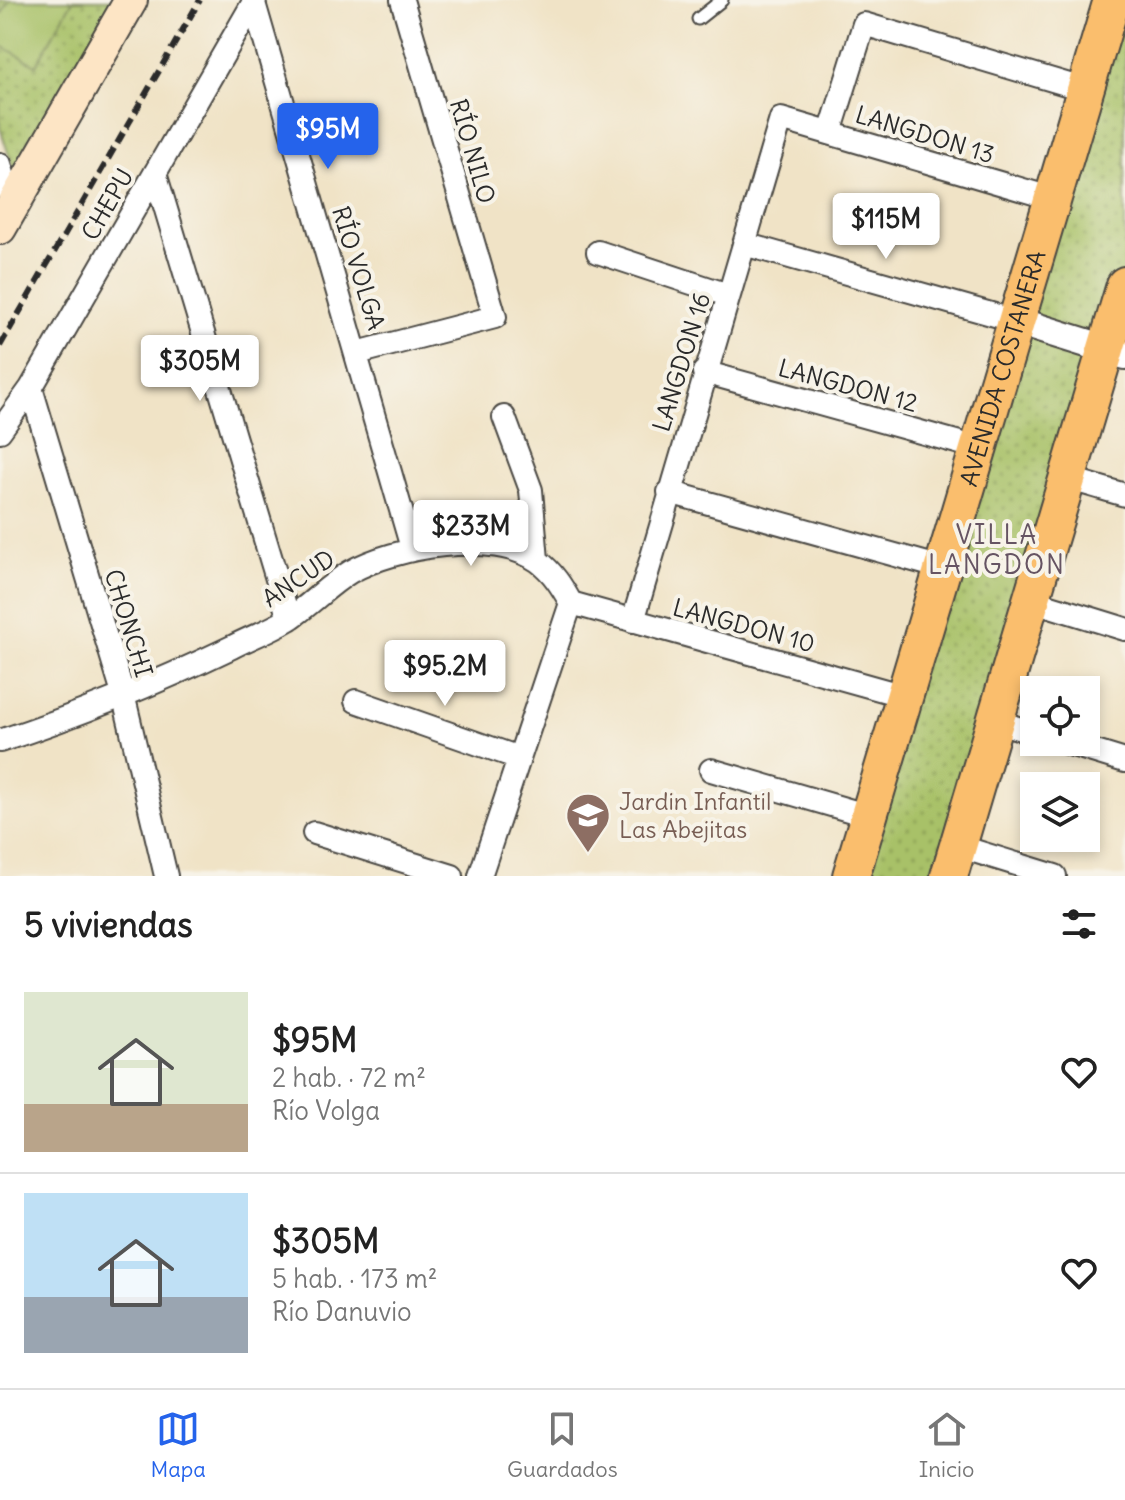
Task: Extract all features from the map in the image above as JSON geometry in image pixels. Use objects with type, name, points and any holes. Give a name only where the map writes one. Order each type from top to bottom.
[{"type":"main road","points":[[6,218],[131,0]]},
{"type":"main road","name":"AVENIDA COSTANERA","points":[[851,876],[1112,0]]},
{"type":"main road","points":[[953,861],[1067,478],[1116,352],[1125,285]]},
{"type":"street","name":"RÍO NILO","points":[[357,353],[495,317],[402,0]]},
{"type":"street","name":"CHEPU","points":[[0,431],[31,388],[254,1]]},
{"type":"street","name":"RÍO VOLGA","points":[[254,1],[412,548]]},
{"type":"street","points":[[830,133],[864,24],[1086,90]]},
{"type":"street","name":"LANGDON 13","points":[[781,119],[1054,199]]},
{"type":"street","name":"LANGDON 16","points":[[633,621],[781,119]]},
{"type":"street","points":[[0,164],[6,218]]},
{"type":"street","points":[[155,173],[289,619]]},
{"type":"street","points":[[744,244],[1116,352]]},
{"type":"street","points":[[598,252],[728,295]]},
{"type":"street","name":"LANGDON 12","points":[[704,372],[978,448]]},
{"type":"street","name":"CHONCHI","points":[[31,388],[123,694],[166,876]]},
{"type":"street","points":[[504,417],[531,490],[537,560]]},
{"type":"street","points":[[1067,478],[1125,495]]},
{"type":"street","points":[[669,492],[942,568]]},
{"type":"street","name":"ANCUD","points":[[0,741],[59,721],[181,671],[289,619],[349,573],[379,558],[412,548],[496,546],[537,560],[558,579],[571,603]]},
{"type":"street","points":[[1031,600],[1125,629]]},
{"type":"street","points":[[480,876],[571,603]]},
{"type":"street","name":"LANGDON 10","points":[[571,603],[904,696]]},
{"type":"street","points":[[356,701],[519,758]]},
{"type":"street","points":[[995,721],[1020,729]]},
{"type":"street","points":[[1100,753],[1125,761]]},
{"type":"street","points":[[711,770],[869,816]]},
{"type":"street","points":[[314,833],[452,876]]},
{"type":"street","points":[[953,861],[1055,876]]},
{"type":"lane","points":[[698,19],[722,0]]},
{"type":"green space","points":[[0,0],[116,0],[16,177],[0,128]]},
{"type":"green space","points":[[10,0],[73,0],[36,65],[0,45],[0,17]]},
{"type":"green space","points":[[1125,0],[1125,268],[944,876],[857,876]]},
{"type":"railway","points":[[0,346],[200,0]]},
{"type":"place","name":"Jardin Infantil Las Abejitas","points":[[588,854]]},
{"type":"district","name":"VILLA LANGDON","points":[[997,549]]}]
